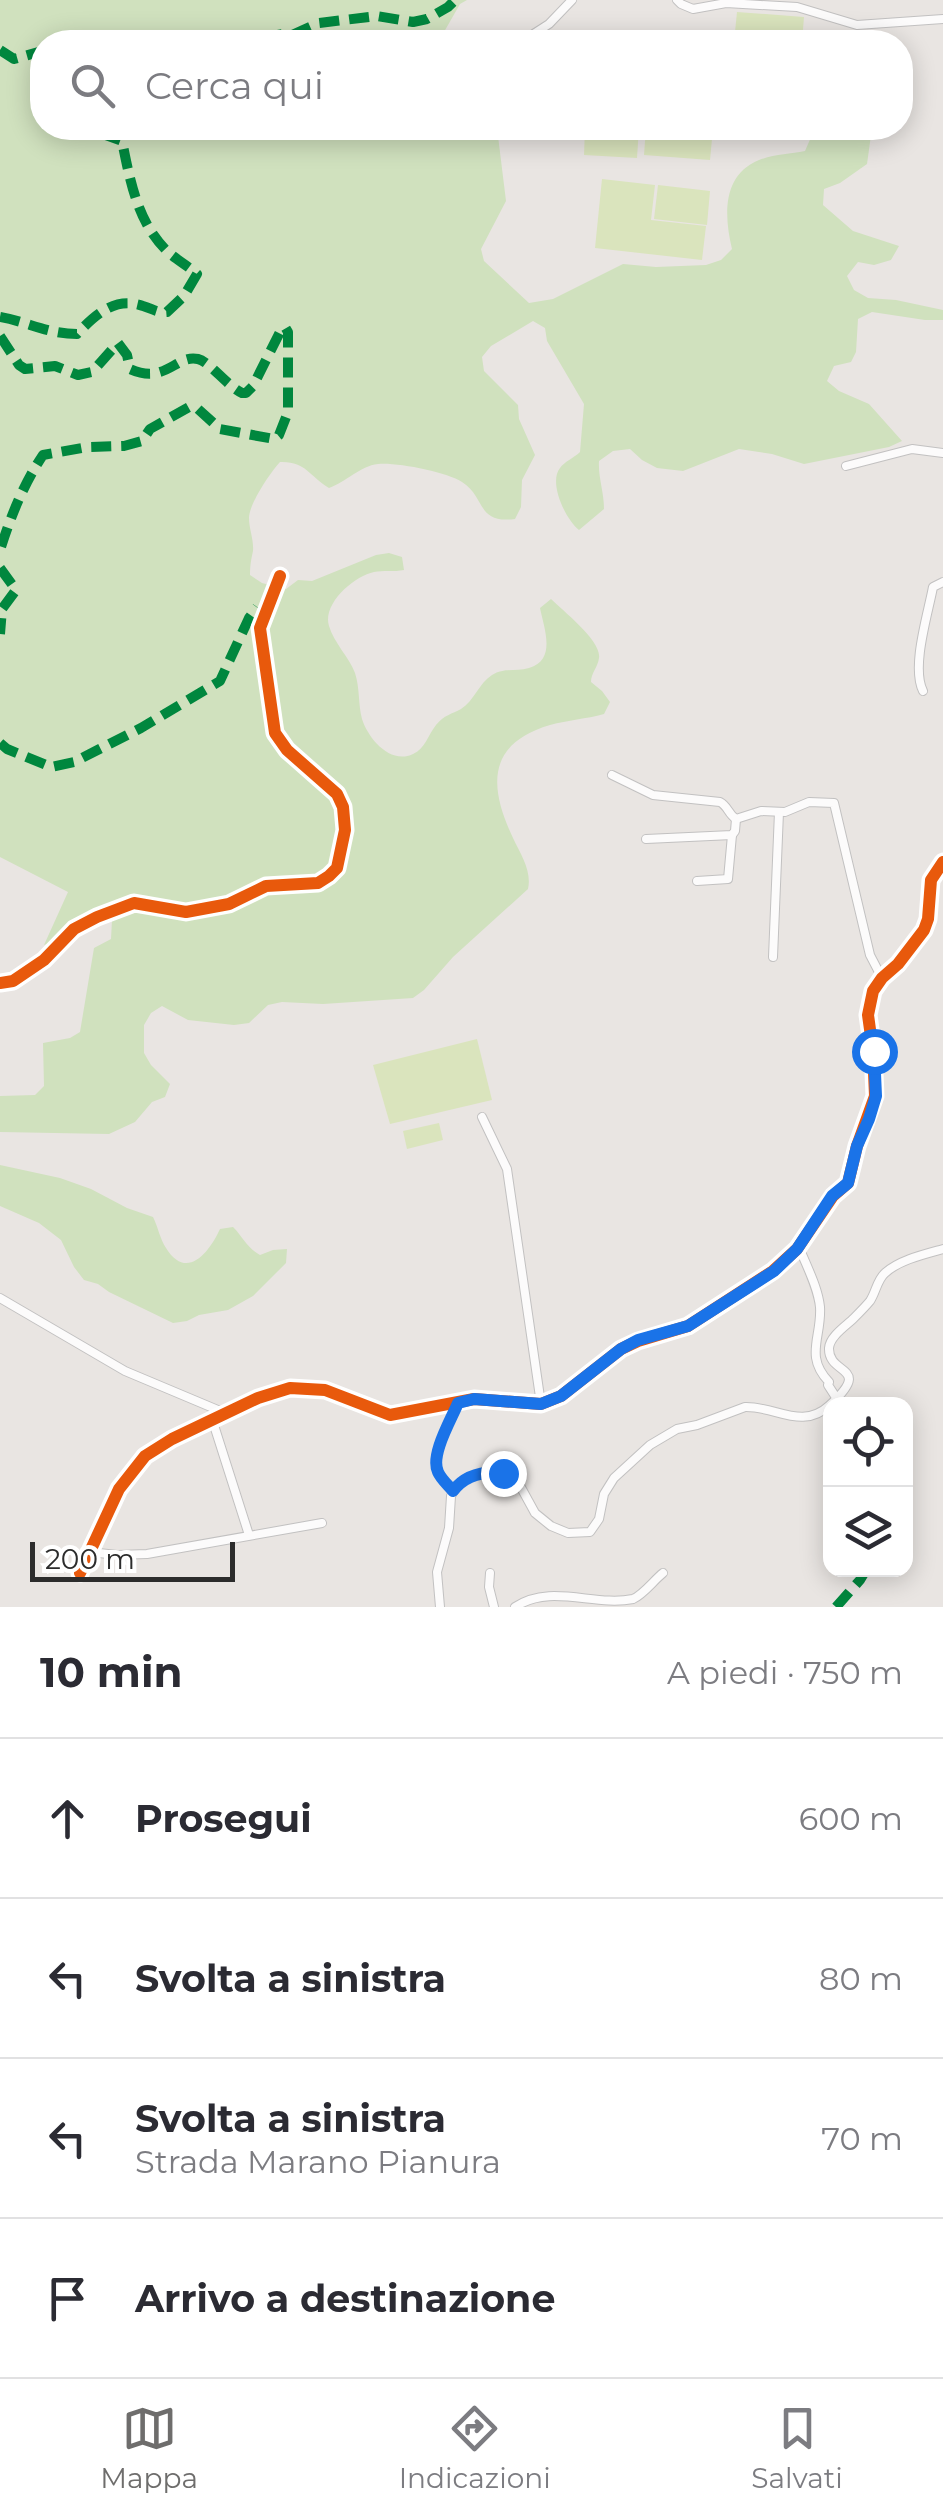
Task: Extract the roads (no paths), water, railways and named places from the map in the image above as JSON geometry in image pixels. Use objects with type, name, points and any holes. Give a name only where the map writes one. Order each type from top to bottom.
[{"type":"street","points":[[540,30],[572,0]]},
{"type":"street","points":[[677,0],[693,9],[726,3],[797,7],[856,25],[943,18]]},
{"type":"street","points":[[846,466],[912,449],[943,453]]},
{"type":"street","points":[[0,982],[13,982],[44,960],[74,930],[134,902],[186,912],[229,904],[266,886],[318,883],[337,868],[345,830],[337,794],[286,750],[275,733],[260,628],[280,576]]},
{"type":"street","points":[[922,690],[918,667],[933,587],[943,582]]},
{"type":"street","points":[[612,775],[654,795],[720,802],[736,819]]},
{"type":"street","points":[[736,819],[761,811],[792,810],[809,802],[834,802],[870,955],[882,978]]},
{"type":"street","points":[[773,957],[779,812]]},
{"type":"street","points":[[697,881],[728,879],[736,819]]},
{"type":"street","points":[[646,839],[732,835]]},
{"type":"street","points":[[80,1573],[119,1489],[145,1456],[172,1438],[258,1398],[290,1388],[325,1390],[390,1414],[474,1399],[541,1404],[561,1396],[621,1349],[688,1326],[774,1271],[799,1246],[832,1196],[848,1183],[876,1096],[869,1004],[882,978],[924,930],[931,880],[943,862]]},
{"type":"street","points":[[482,1116],[507,1169],[541,1404]]},
{"type":"street","points":[[799,1246],[820,1307],[816,1355],[819,1371],[829,1382],[831,1397]]},
{"type":"street","points":[[838,1397],[850,1384],[848,1375],[831,1356],[831,1340],[870,1301],[884,1273],[943,1249]]},
{"type":"street","points":[[0,1298],[125,1371],[225,1413]]},
{"type":"street","points":[[453,1491],[437,1471],[436,1463],[458,1403]]},
{"type":"street","points":[[440,1607],[438,1572],[453,1491],[467,1478],[503,1473],[518,1482],[535,1513],[551,1526],[582,1534],[596,1526],[604,1494],[620,1471],[666,1434],[745,1407],[796,1417],[816,1415],[823,1410]]},
{"type":"street","points":[[212,1419],[249,1535]]},
{"type":"street","points":[[90,1552],[146,1554],[322,1523]]},
{"type":"street","points":[[490,1573],[494,1607]]},
{"type":"street","points":[[515,1607],[523,1602],[556,1598],[589,1606],[629,1601],[640,1596],[663,1573]]}]
